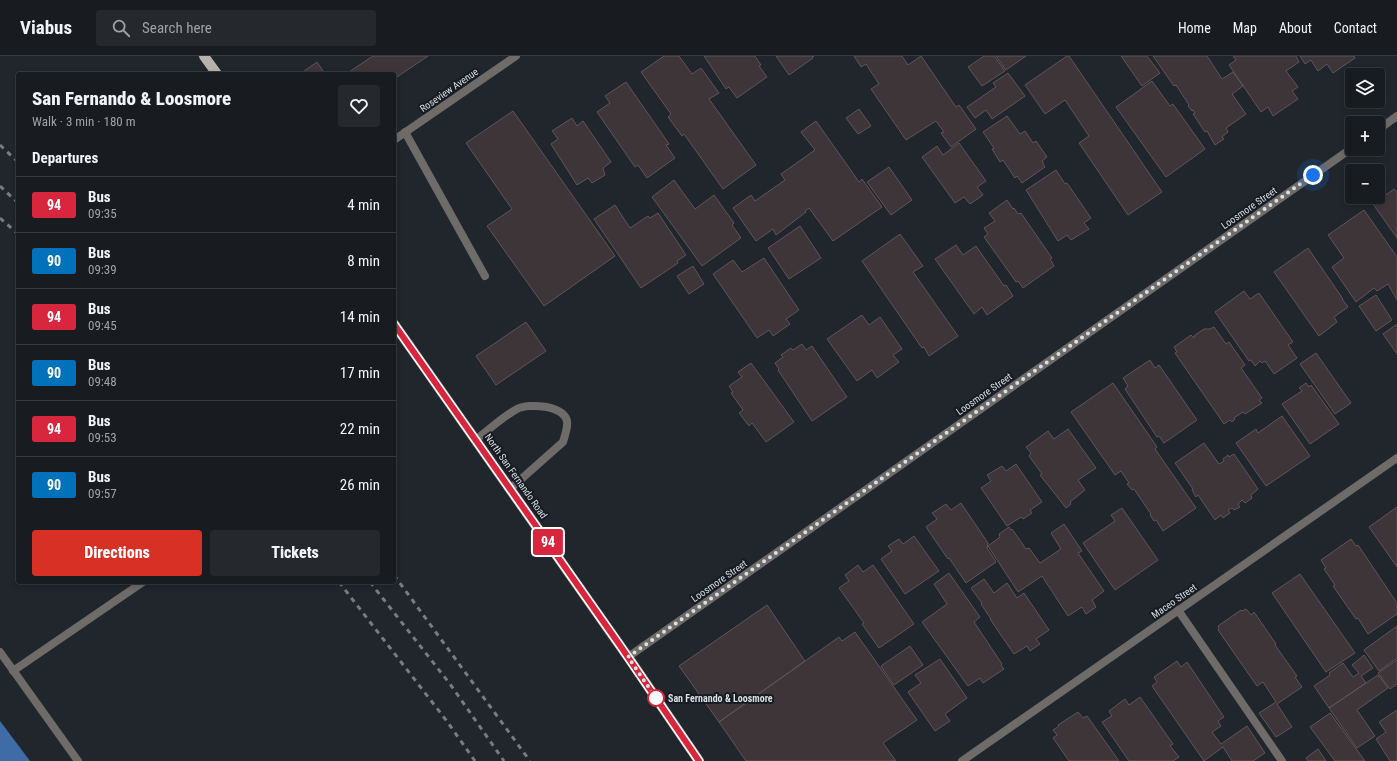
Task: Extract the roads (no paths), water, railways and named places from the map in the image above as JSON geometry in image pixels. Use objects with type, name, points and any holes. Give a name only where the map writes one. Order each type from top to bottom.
[{"type":"main road","points":[[204,56],[216,72]]},
{"type":"main road","name":"North San Fernando Road","points":[[396,327],[628,657],[699,761]]},
{"type":"street","name":"Roseview Avenue","points":[[396,139],[516,56]]},
{"type":"street","points":[[1385,125],[1397,116]]},
{"type":"street","points":[[405,132],[485,276]]},
{"type":"street","name":"Loosmore Street","points":[[628,657],[1345,153]]},
{"type":"street","points":[[475,440],[510,413],[519,408],[544,406],[563,414],[567,420],[563,442],[510,489]]},
{"type":"street","name":"Maceo Street","points":[[962,761],[1397,458]]},
{"type":"street","points":[[14,671],[140,584]]},
{"type":"street","points":[[1178,610],[1282,761]]},
{"type":"street","points":[[0,652],[78,761]]},
{"type":"water","points":[[0,721],[30,761],[0,761]]},
{"type":"railway","points":[[0,145],[16,160]]},
{"type":"railway","points":[[0,186],[16,201]]},
{"type":"railway","points":[[0,218],[16,232]]},
{"type":"railway","points":[[396,578],[530,761]]},
{"type":"railway","points":[[341,584],[446,720],[475,761]]},
{"type":"railway","points":[[372,584],[450,684],[504,761]]},
{"type":"place","name":"San Fernando & Loosmore","points":[[656,698]]}]
